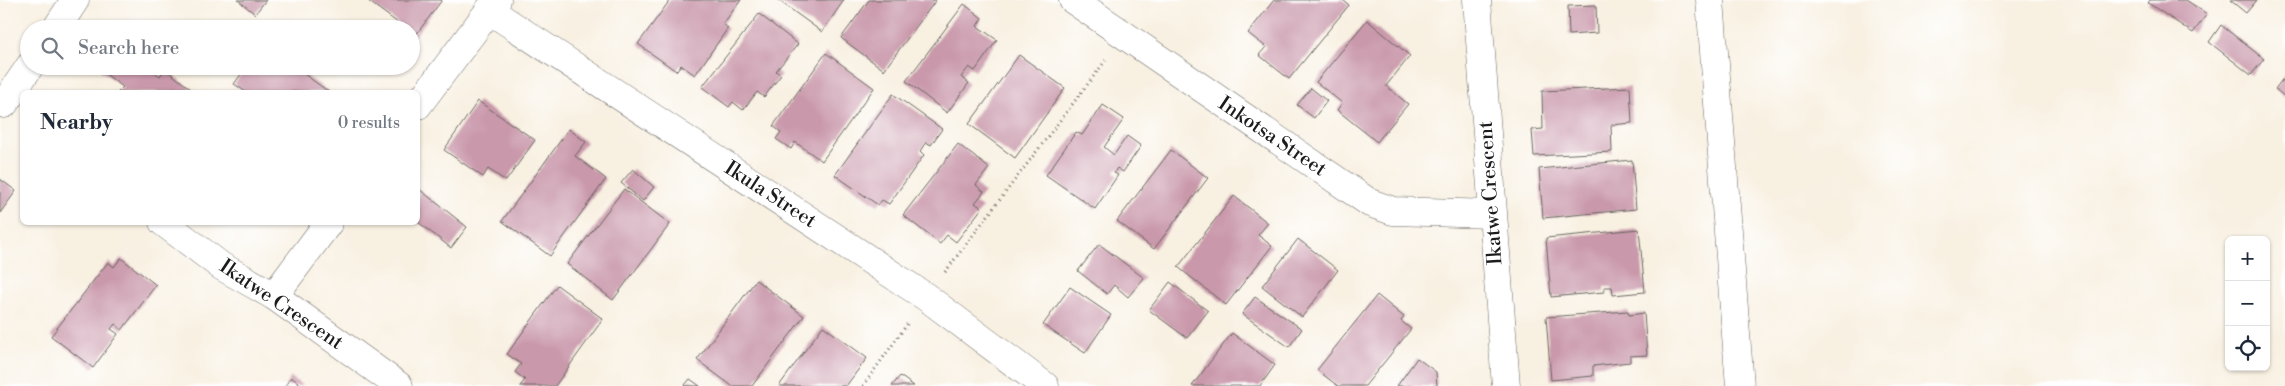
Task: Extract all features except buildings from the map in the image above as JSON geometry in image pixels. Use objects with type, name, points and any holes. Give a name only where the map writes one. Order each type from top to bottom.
[{"type":"street","points":[[62,20],[75,0]]},
{"type":"street","name":"Inkotsa Street","points":[[1073,0],[1370,203],[1393,211],[1492,214]]},
{"type":"street","name":"Ikatwe Crescent","points":[[1477,0],[1506,386]]},
{"type":"street","points":[[1710,0],[1740,386]]},
{"type":"street","points":[[420,102],[493,5]]},
{"type":"street","name":"Ikula Street","points":[[493,5],[926,298],[1045,386]]},
{"type":"street","points":[[9,108],[26,75]]},
{"type":"street","name":"Ikatwe Crescent","points":[[167,225],[222,266],[274,296],[399,386]]},
{"type":"street","points":[[274,296],[327,225]]},
{"type":"path","points":[[863,386],[926,298],[1124,36]]}]
